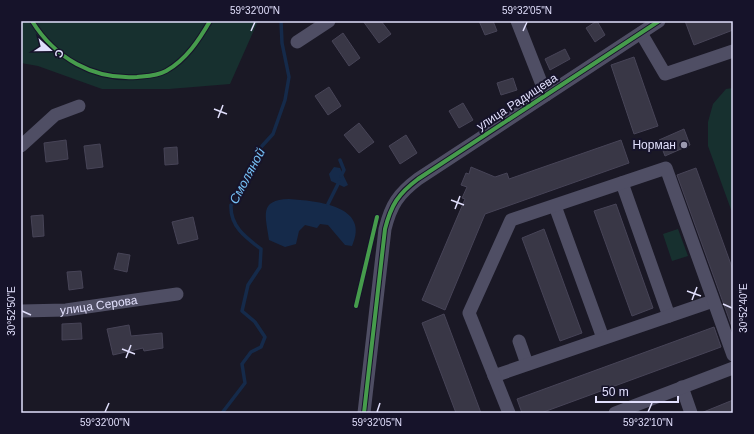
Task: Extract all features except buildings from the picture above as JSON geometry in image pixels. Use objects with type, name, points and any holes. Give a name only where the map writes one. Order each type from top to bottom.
[{"type":"street","points":[[297,42],[329,21]]},
{"type":"street","points":[[517,21],[546,96]]},
{"type":"street","name":"улица Радищева","points":[[364,413],[383,240],[392,206],[398,196],[418,179],[659,21]]},
{"type":"street","points":[[641,33],[665,74],[733,51]]},
{"type":"street","points":[[21,146],[55,115],[79,106]]},
{"type":"street","points":[[510,413],[469,313],[511,220],[666,168],[733,355]]},
{"type":"street","points":[[622,183],[669,316]]},
{"type":"street","points":[[555,206],[603,338]]},
{"type":"street","name":"улица Серова","points":[[21,311],[66,310],[176,294]]},
{"type":"street","points":[[494,376],[713,301]]},
{"type":"street","points":[[519,341],[528,364]]},
{"type":"street","points":[[615,413],[733,368]]},
{"type":"street","points":[[682,387],[691,413]]},
{"type":"green space","points":[[21,21],[258,21],[230,84],[169,89],[102,89],[38,66],[21,63]]},
{"type":"green space","points":[[733,88],[733,215],[708,146],[708,122],[713,104],[726,89]]},
{"type":"green space","points":[[678,229],[688,256],[672,261],[663,234]]},
{"type":"water","points":[[334,167],[340,168],[348,185],[344,187],[331,181],[329,174]]},
{"type":"water","points":[[289,199],[313,201],[326,204],[338,208],[348,214],[354,222],[356,232],[352,246],[345,245],[328,225],[320,224],[317,228],[305,225],[299,231],[296,244],[285,247],[269,240],[266,217],[268,206],[272,202]]},
{"type":"waterway","name":"Смоляной","points":[[222,413],[245,383],[242,364],[251,352],[261,347],[265,337],[255,322],[242,311],[248,285],[260,267],[261,249],[249,240],[236,225],[231,212],[231,205],[238,199],[242,191],[245,176],[262,146],[273,134],[285,100],[289,77],[282,43],[281,21]]},
{"type":"waterway","points":[[340,160],[344,170],[341,176]]},
{"type":"waterway","points":[[328,204],[339,182]]},
{"type":"cycle path","points":[[32,21],[41,34],[64,56],[91,70],[105,75],[121,77],[152,76],[166,71],[186,55],[210,21]]},
{"type":"cycle path","points":[[364,413],[385,229],[390,213],[400,195],[418,179],[659,21]]},
{"type":"cycle path","points":[[356,306],[377,217]]},
{"type":"place","name":"Норман","points":[[684,145]]}]
